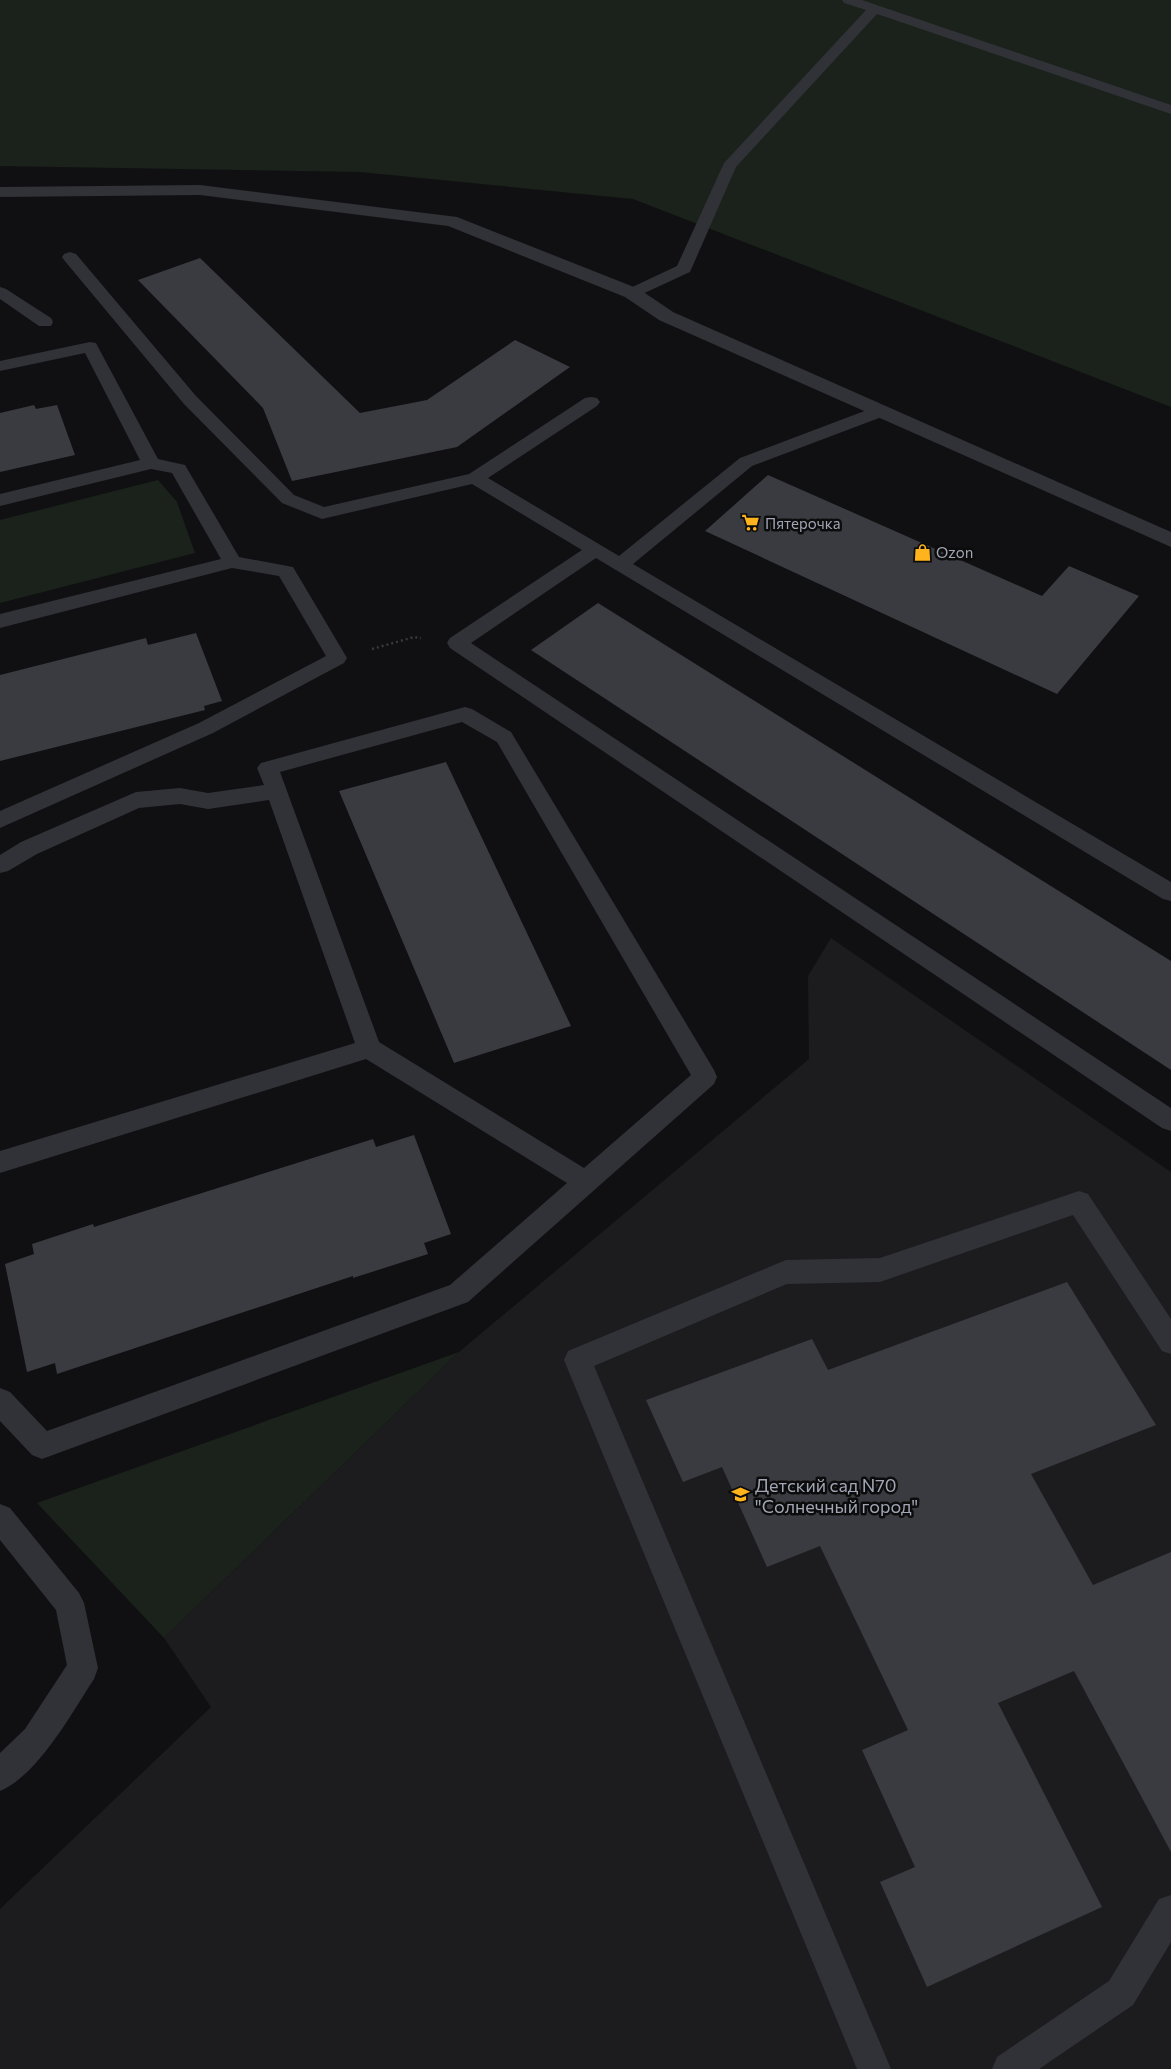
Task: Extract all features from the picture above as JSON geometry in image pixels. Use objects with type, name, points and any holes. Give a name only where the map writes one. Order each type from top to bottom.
[{"type":"street","points":[[0,192],[200,190],[451,221],[632,293],[666,316],[1171,540]]},
{"type":"lane","points":[[849,0],[1171,110]]},
{"type":"lane","points":[[632,293],[684,269],[729,166],[874,9]]},
{"type":"lane","points":[[70,257],[190,400],[288,499],[322,513],[475,478],[591,402]]},
{"type":"lane","points":[[0,292],[45,322]]},
{"type":"lane","points":[[0,366],[90,347],[151,463]]},
{"type":"lane","points":[[621,564],[746,462],[880,411]]},
{"type":"lane","points":[[0,500],[151,463],[179,469],[232,562]]},
{"type":"lane","points":[[475,478],[1171,893]]},
{"type":"lane","points":[[596,550],[457,643],[1171,1121]]},
{"type":"lane","points":[[0,621],[232,562],[286,571],[337,658],[206,728],[0,820]]},
{"type":"lane","points":[[0,1400],[42,1446],[459,1294],[586,1182],[705,1077],[504,737],[465,714],[268,768],[369,1048],[586,1182]]},
{"type":"lane","points":[[0,865],[29,848],[136,800],[180,796],[208,801],[276,791]]},
{"type":"lane","points":[[0,1162],[369,1048]]},
{"type":"lane","points":[[874,2069],[578,1360],[786,1272],[880,1270],[1079,1202],[1171,1342]]},
{"type":"lane","points":[[0,1518],[69,1603],[83,1668],[36,1740],[0,1775]]},
{"type":"lane","points":[[1009,2069],[1120,1993],[1171,1911]]},
{"type":"path","points":[[394,644],[414,637]]},
{"type":"shaded area","points":[[0,0],[1171,0],[1171,407],[633,199],[360,172],[0,166]]},
{"type":"shaded area","points":[[158,480],[177,502],[195,553],[0,603],[0,520]]},
{"type":"shaded area","name":"Детский сад N70 \"Солнечный город\"","points":[[831,938],[1171,1172],[1171,2069],[0,2069],[0,1909],[211,1707],[164,1638],[459,1352],[809,1059],[808,976]]},
{"type":"shaded area","points":[[459,1352],[164,1638],[37,1503]]},
{"type":"building","points":[[200,258],[360,413],[427,400],[515,340],[570,367],[457,447],[292,481],[263,408],[138,280]]},
{"type":"building","points":[[34,405],[36,409],[57,405],[75,455],[0,472],[0,413]]},
{"type":"building","points":[[768,475],[1042,596],[1069,566],[1139,596],[1057,694],[705,531]]},
{"type":"building","points":[[598,603],[1171,961],[1171,1070],[531,650]]},
{"type":"building","points":[[196,633],[222,701],[204,706],[205,710],[0,761],[0,675],[146,638],[148,645]]},
{"type":"building","points":[[446,762],[571,1026],[454,1063],[339,791]]},
{"type":"building","points":[[414,1135],[451,1234],[424,1243],[428,1254],[353,1278],[353,1276],[57,1374],[55,1363],[27,1372],[5,1264],[34,1254],[32,1244],[93,1224],[94,1227],[373,1139],[376,1147]]},
{"type":"building","points":[[1067,1282],[1156,1425],[1031,1474],[1093,1585],[1171,1552],[1171,1852],[1074,1671],[998,1703],[1102,1907],[927,1987],[880,1882],[915,1867],[862,1750],[908,1730],[820,1546],[767,1567],[722,1467],[683,1482],[646,1400],[812,1339],[828,1370]]},
{"type":"place","name":"Пятерочка","points":[[751,523]]},
{"type":"place","name":"Ozon","points":[[922,552]]},
{"type":"place","name":"Детский сад N70 \"Солнечный город\"","points":[[741,1495]]}]
